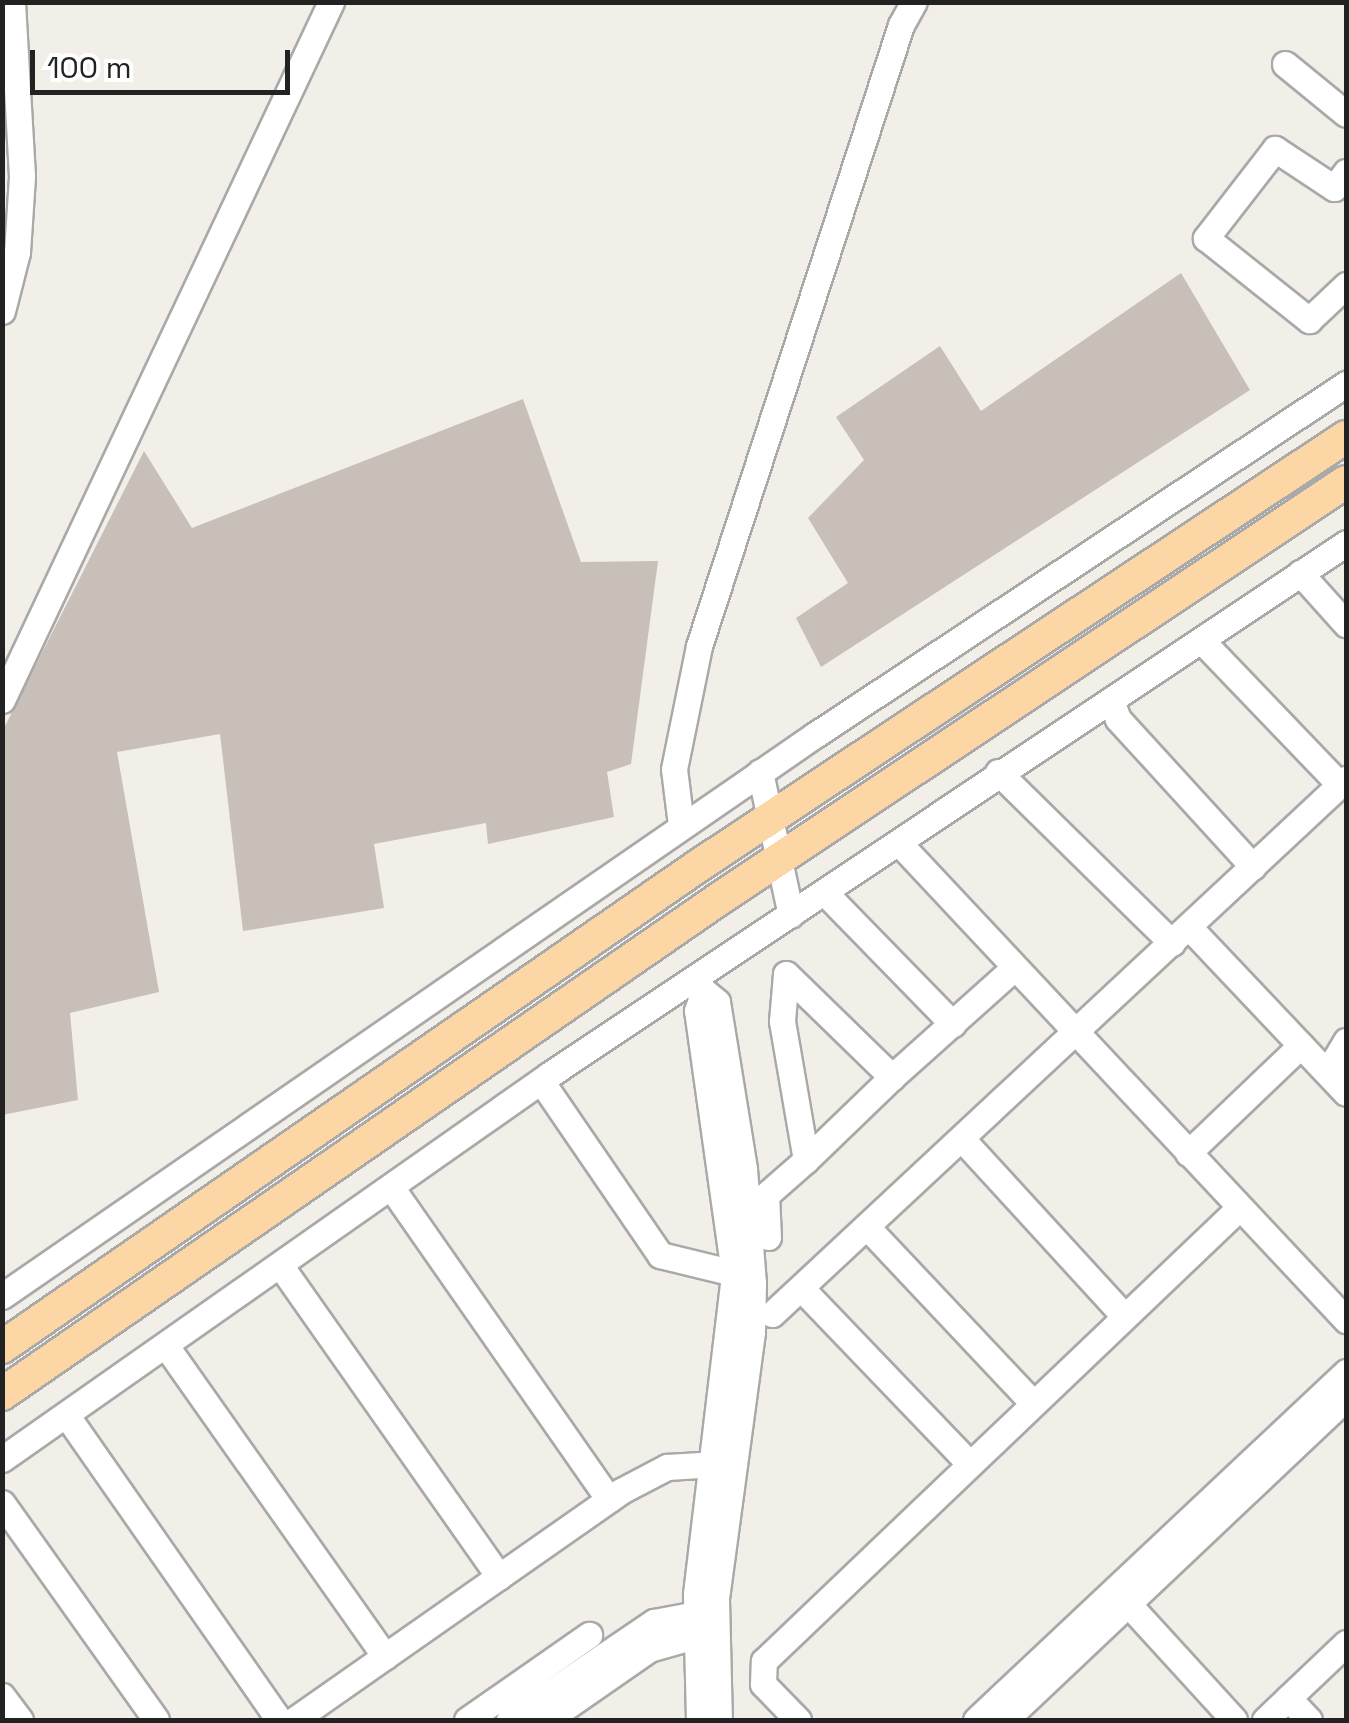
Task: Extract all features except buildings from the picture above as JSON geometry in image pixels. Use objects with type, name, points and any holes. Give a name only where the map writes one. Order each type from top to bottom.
[{"type":"main road","points":[[2,1347],[769,820],[1346,437]]},
{"type":"main road","points":[[2,1394],[778,860],[1346,482]]},
{"type":"street","points":[[2,311],[17,252],[22,176],[12,2]]},
{"type":"street","points":[[2,663],[314,2]]},
{"type":"street","points":[[2,700],[331,2]]},
{"type":"street","points":[[681,826],[674,769],[699,646],[901,24],[914,2]]},
{"type":"street","points":[[1285,64],[1346,114]]},
{"type":"street","points":[[2,94],[9,182],[2,236]]},
{"type":"street","points":[[1346,172],[1334,188],[1275,149],[1206,238],[1309,320],[1346,285]]},
{"type":"street","points":[[2,1296],[760,772],[1346,384]]},
{"type":"street","points":[[2,1460],[540,1081],[703,982],[998,772],[1346,543]]},
{"type":"street","points":[[1300,572],[1346,624]]},
{"type":"street","points":[[762,1323],[1343,782],[1202,641]]},
{"type":"street","points":[[1111,700],[1118,719],[1252,867]]},
{"type":"street","points":[[760,772],[792,915]]},
{"type":"street","points":[[998,772],[1301,1045],[1334,1067],[1346,1094]]},
{"type":"street","points":[[899,844],[1346,1320]]},
{"type":"street","points":[[825,893],[953,1024]]},
{"type":"street","points":[[719,1720],[706,1621],[762,1323],[766,1195],[1014,968]]},
{"type":"street","points":[[806,1160],[782,1020],[786,974],[892,1077]]},
{"type":"street","points":[[699,1720],[734,1272],[697,1010],[703,982]]},
{"type":"street","points":[[703,982],[717,1002],[744,1169],[762,1323]]},
{"type":"street","points":[[1334,1067],[1346,1041]]},
{"type":"street","points":[[1188,1153],[1301,1045]]},
{"type":"street","points":[[540,1081],[660,1255],[734,1272]]},
{"type":"street","points":[[962,1139],[1124,1316]]},
{"type":"street","points":[[391,1187],[610,1499]]},
{"type":"street","points":[[798,1720],[763,1684],[758,1674],[764,1661],[968,1462],[1239,1208]]},
{"type":"street","points":[[867,1227],[1032,1402]]},
{"type":"street","points":[[280,1265],[499,1577]]},
{"type":"street","points":[[800,1288],[968,1462]]},
{"type":"street","points":[[166,1346],[385,1657]]},
{"type":"street","points":[[1005,1720],[1346,1372]]},
{"type":"street","points":[[976,1720],[1123,1597],[1346,1397]]},
{"type":"street","points":[[67,1416],[279,1720]]},
{"type":"street","points":[[294,1720],[610,1499],[666,1467],[716,1464]]},
{"type":"street","points":[[2,1503],[156,1720]]},
{"type":"street","points":[[1123,1597],[1234,1720]]},
{"type":"street","points":[[509,1720],[654,1622],[706,1621]]},
{"type":"street","points":[[547,1720],[649,1649],[706,1621]]},
{"type":"street","points":[[467,1720],[589,1635]]},
{"type":"street","points":[[1265,1720],[1343,1652]]},
{"type":"street","points":[[2,1696],[20,1720]]},
{"type":"street","points":[[1288,1698],[1309,1720]]}]
